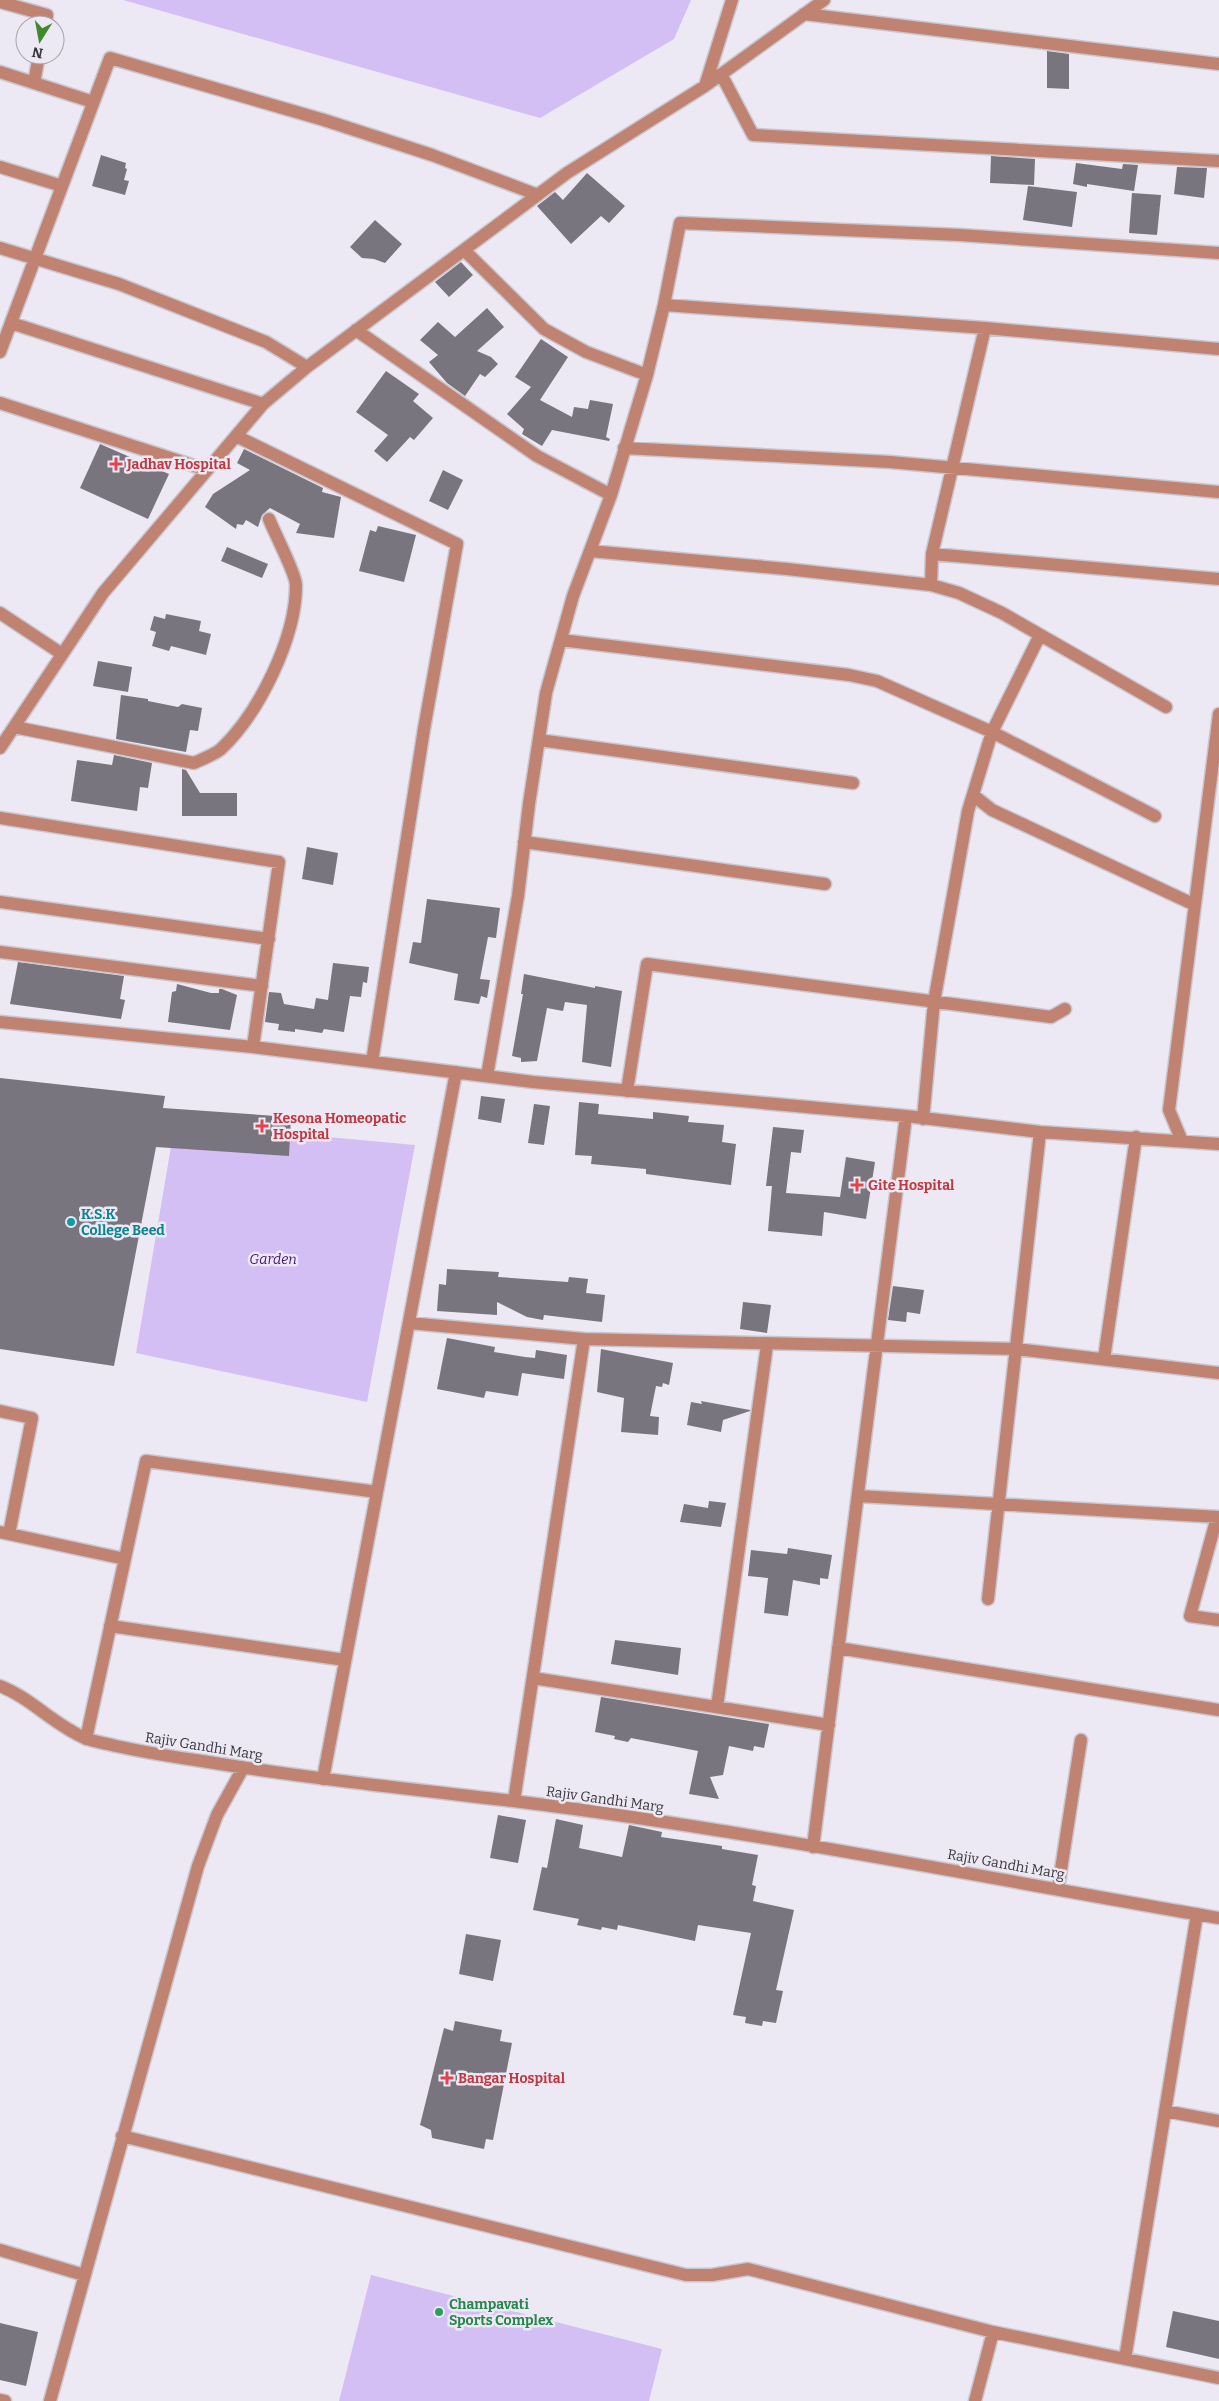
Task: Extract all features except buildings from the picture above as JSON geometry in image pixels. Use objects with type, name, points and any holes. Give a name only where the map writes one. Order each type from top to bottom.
[{"type":"street","points":[[705,86],[732,0]]},
{"type":"street","points":[[0,748],[102,593],[263,404],[307,367],[567,173],[705,86],[824,0]]},
{"type":"street","points":[[0,2],[47,15]]},
{"type":"street","points":[[804,14],[1219,64]]},
{"type":"street","points":[[0,352],[110,58],[324,120],[432,155],[538,195]]},
{"type":"street","points":[[34,83],[37,65]]},
{"type":"street","points":[[0,72],[94,102]]},
{"type":"street","points":[[721,74],[753,135],[1219,161]]},
{"type":"street","points":[[0,167],[62,186]]},
{"type":"street","points":[[487,1076],[518,896],[546,693],[573,596],[611,495],[647,375],[664,305],[680,223],[960,236],[1219,253]]},
{"type":"street","points":[[0,248],[36,257],[120,284],[266,342],[307,367]]},
{"type":"street","points":[[464,250],[544,329],[586,352],[647,375]]},
{"type":"street","points":[[664,305],[985,328],[1219,350]]},
{"type":"street","points":[[11,323],[263,404]]},
{"type":"street","points":[[931,585],[932,554],[985,328]]},
{"type":"street","points":[[356,330],[479,418],[537,456],[611,495]]},
{"type":"street","points":[[0,403],[207,470]]},
{"type":"street","points":[[236,436],[457,544],[424,728],[372,1062]]},
{"type":"street","points":[[624,448],[881,462],[1219,492]]},
{"type":"street","points":[[14,727],[194,763],[220,750],[244,722],[268,680],[288,637],[297,584],[269,519]]},
{"type":"street","points":[[590,551],[796,570],[931,585],[960,593],[1040,635],[1166,707]]},
{"type":"street","points":[[932,554],[1219,579]]},
{"type":"street","points":[[0,613],[62,654]]},
{"type":"street","points":[[923,1118],[934,1002],[973,795],[992,732],[1040,635]]},
{"type":"street","points":[[561,640],[849,675],[877,682],[992,732],[1155,816]]},
{"type":"street","points":[[1182,1141],[1169,1110],[1219,714]]},
{"type":"street","points":[[539,740],[853,783]]},
{"type":"street","points":[[973,795],[992,810],[1195,905]]},
{"type":"street","points":[[0,818],[280,862],[253,1047]]},
{"type":"street","points":[[524,842],[825,884]]},
{"type":"street","points":[[0,902],[268,939]]},
{"type":"street","points":[[0,952],[262,986]]},
{"type":"street","points":[[627,1090],[647,964],[1051,1017],[1065,1009]]},
{"type":"street","points":[[0,1022],[253,1047],[487,1076],[906,1116],[1040,1132],[1219,1144]]},
{"type":"street","points":[[323,1779],[456,1072]]},
{"type":"street","points":[[813,1846],[906,1116]]},
{"type":"street","points":[[988,1599],[1040,1132]]},
{"type":"street","points":[[1104,1359],[1136,1137]]},
{"type":"street","points":[[409,1322],[584,1339],[766,1344],[877,1344],[1016,1349],[1219,1373]]},
{"type":"street","points":[[514,1802],[584,1339]]},
{"type":"street","points":[[717,1707],[766,1344]]},
{"type":"street","points":[[0,1411],[32,1418],[5,1533],[125,1559]]},
{"type":"street","points":[[86,1739],[146,1461],[377,1492]]},
{"type":"street","points":[[858,1496],[1218,1517],[1190,1616],[1219,1620]]},
{"type":"street","points":[[110,1626],[345,1660]]},
{"type":"street","points":[[838,1648],[1219,1710]]},
{"type":"street","points":[[533,1678],[829,1725]]},
{"type":"street","name":"Rajiv Gandhi Marg","points":[[0,1686],[17,1693],[51,1719],[86,1739],[138,1751],[243,1768],[514,1802],[813,1846],[1219,1918]]},
{"type":"street","points":[[1058,1889],[1081,1740]]},
{"type":"street","points":[[50,2401],[198,1866],[217,1816],[243,1768]]},
{"type":"street","points":[[1124,2359],[1197,1914]]},
{"type":"street","points":[[1165,2111],[1219,2121]]},
{"type":"street","points":[[122,2136],[686,2275],[712,2275],[748,2270],[993,2332],[1219,2378]]},
{"type":"street","points":[[0,2250],[84,2275]]},
{"type":"street","points":[[975,2401],[993,2332]]},
{"type":"street","points":[[0,2400],[5,2401]]},
{"type":"green space","points":[[123,0],[691,0],[674,39],[540,118]]},
{"type":"green space","name":"Garden","points":[[175,1123],[415,1145],[367,1402],[136,1353]]},
{"type":"green space","name":"Champavati Sports Complex","points":[[371,2275],[662,2349],[649,2401],[339,2401]]},
{"type":"place","name":"Jadhav Hospital","points":[[116,464]]},
{"type":"place","name":"Kesona Homeopatic Hospital","points":[[262,1126]]},
{"type":"place","name":"Gite Hospital","points":[[857,1185]]},
{"type":"place","name":"K.S.K College Beed","points":[[71,1222]]},
{"type":"place","name":"Bangar Hospital","points":[[447,2078]]},
{"type":"place","name":"Champavati Sports Complex","points":[[439,2312]]}]
